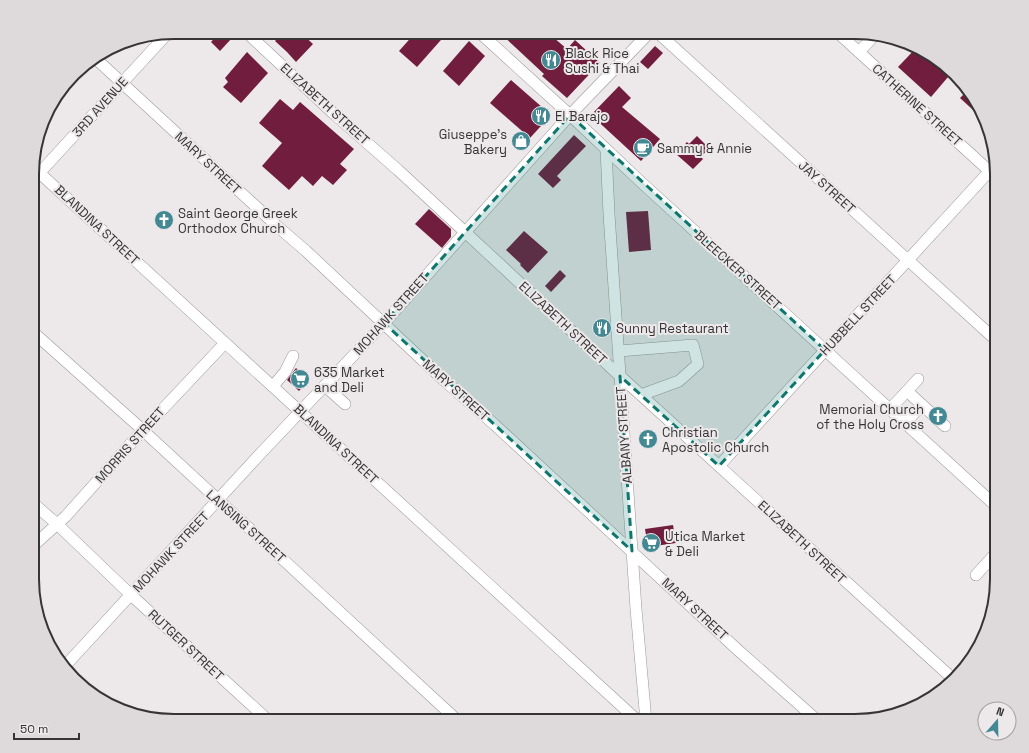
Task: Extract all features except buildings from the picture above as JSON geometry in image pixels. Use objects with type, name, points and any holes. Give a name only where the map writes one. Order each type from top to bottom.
[{"type":"street","name":"ELIZABETH STREET","points":[[254,39],[333,113],[398,170],[620,376],[949,675]]},
{"type":"street","name":"BLEECKER STREET","points":[[488,39],[642,184],[990,502]]},
{"type":"street","name":"MOHAWK STREET","points":[[68,662],[261,453],[384,323],[570,115],[643,39]]},
{"type":"street","name":"JAY STREET","points":[[665,39],[990,335]]},
{"type":"street","name":"CATHERINE STREET","points":[[845,39],[990,167]]},
{"type":"street","name":"3RD AVENUE","points":[[39,169],[162,40]]},
{"type":"street","points":[[859,52],[871,40]]},
{"type":"street","name":"MARY STREET","points":[[99,62],[306,251],[446,382],[495,425],[739,651],[810,714]]},
{"type":"street","name":"ALBANY STREET","points":[[606,149],[608,214],[619,351],[632,551],[645,714]]},
{"type":"street","name":"HUBBELL STREET","points":[[719,466],[908,260],[990,175]]},
{"type":"street","name":"BLANDINA STREET","points":[[39,177],[273,386],[630,714]]},
{"type":"street","name":"LANSING STREET","points":[[39,337],[450,714]]},
{"type":"street","name":"MORRIS STREET","points":[[39,541],[58,525],[142,431],[225,343]]},
{"type":"street","points":[[619,351],[693,345],[698,364],[679,381],[641,395]]},
{"type":"street","points":[[273,386],[285,372],[293,356]]},
{"type":"street","points":[[890,409],[918,379]]},
{"type":"street","points":[[325,386],[345,404]]},
{"type":"street","points":[[907,392],[945,426]]},
{"type":"street","points":[[905,423],[922,405]]},
{"type":"street","name":"RUTGER STREET","points":[[39,508],[261,714]]},
{"type":"street","points":[[976,575],[990,560]]},
{"type":"highlighted area","points":[[570,115],[825,350],[719,466],[620,376],[632,551],[384,323]]},
{"type":"place","name":"Black Rice Sushi & Thai","points":[[551,60]]},
{"type":"place","name":"El Barajo","points":[[541,116]]},
{"type":"place","name":"Giuseppe's Bakery","points":[[521,141]]},
{"type":"place","name":"Sammy & Annie","points":[[643,148]]},
{"type":"place","name":"Saint George Greek Orthodox Church","points":[[164,220]]},
{"type":"place","name":"Sunny Restaurant","points":[[602,328]]},
{"type":"place","name":"635 Market and Deli","points":[[300,379]]},
{"type":"place","name":"Memorial Church of the Holy Cross","points":[[938,416]]},
{"type":"place","name":"Christian Apostolic Church","points":[[648,439]]},
{"type":"place","name":"Utica Market & Deli","points":[[651,543]]}]
